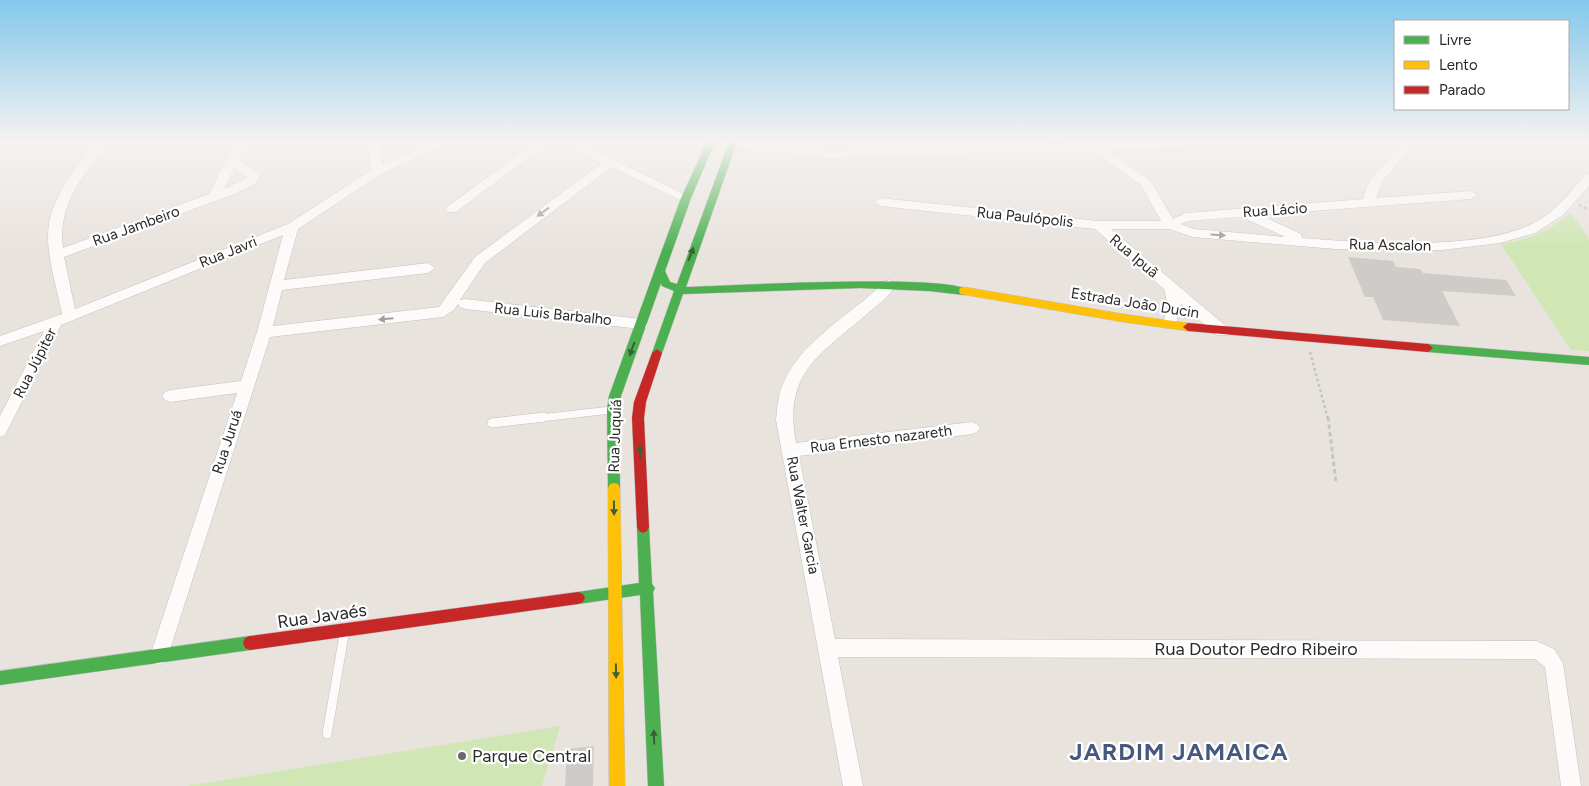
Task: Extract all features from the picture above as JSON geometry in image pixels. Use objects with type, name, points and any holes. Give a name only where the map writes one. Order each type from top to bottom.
[{"type":"main road","name":"Rua Juquiá","points":[[617,786],[613,410],[615,396],[659,270],[695,179]]},
{"type":"main road","name":"Rua Juquiá","points":[[656,786],[648,588],[638,418],[644,390],[678,290],[720,179]]},
{"type":"main road","points":[[686,198],[700,206],[705,218],[707,242],[697,271],[705,282],[721,290]]},
{"type":"main road","points":[[659,270],[663,282],[678,290]]},
{"type":"main road","name":"Estrada João Ducin","points":[[678,290],[889,285],[976,292],[1222,331],[1589,361]]},
{"type":"main road","name":"Rua Javaés","points":[[0,678],[648,588]]},
{"type":"street","points":[[63,319],[56,222],[60,208],[75,179]]},
{"type":"street","points":[[214,197],[223,179]]},
{"type":"street","name":"Rua Jambeiro","points":[[58,254],[214,197],[245,185],[253,179]]},
{"type":"street","name":"Rua Javri","points":[[0,341],[63,319],[292,227],[365,179]]},
{"type":"street","points":[[452,209],[494,179]]},
{"type":"street","points":[[264,332],[443,312],[449,307],[480,260],[589,179]]},
{"type":"street","points":[[646,179],[686,198]]},
{"type":"street","points":[[1141,179],[1154,193],[1170,225]]},
{"type":"street","points":[[1370,202],[1370,191],[1379,179]]},
{"type":"street","name":"Rua Ascalon","points":[[1170,225],[1193,233],[1378,246],[1436,247],[1489,241],[1520,234],[1535,228],[1558,214],[1588,179]]},
{"type":"street","name":"Rua Lácio","points":[[1170,225],[1186,217],[1370,202],[1394,203],[1471,195]]},
{"type":"street","name":"Rua Paulópolis","points":[[880,202],[1098,225],[1170,225]]},
{"type":"street","points":[[1254,238],[1270,225],[1272,219],[1292,208]]},
{"type":"street","points":[[1244,212],[1307,241]]},
{"type":"street","name":"Rua Ipuã","points":[[1098,225],[1222,331]]},
{"type":"street","name":"Rua Juruá","points":[[159,656],[264,332],[292,227]]},
{"type":"street","points":[[277,286],[428,268]]},
{"type":"street","name":"Rua Walter Garcia","points":[[853,786],[784,407],[792,379],[812,352],[875,300],[889,285]]},
{"type":"street","name":"Rua Ipuã","points":[[1170,286],[1176,300],[1176,308],[1170,324]]},
{"type":"street","name":"Rua Luis Barbalho","points":[[465,304],[641,324]]},
{"type":"street","name":"Rua Júpiter","points":[[0,431],[63,319]]},
{"type":"street","points":[[170,396],[245,386]]},
{"type":"street","name":"Rua Ernesto nazareth","points":[[791,450],[972,428]]},
{"type":"street","name":"Rua Doutor Pedro Ribeiro","points":[[828,648],[1536,650],[1547,655],[1554,663],[1571,786]]},
{"type":"lane","points":[[492,423],[613,410]]},
{"type":"lane","points":[[327,734],[345,630]]},
{"type":"path","points":[[1306,338],[1327,412],[1336,483]]},
{"type":"green space","points":[[1571,213],[1589,239],[1589,351],[1571,350],[1501,244],[1538,234]]},
{"type":"green space","name":"Parque Central","points":[[560,726],[542,786],[187,786]]},
{"type":"building","points":[[1348,257],[1393,261],[1396,267],[1420,269],[1423,273],[1506,280],[1516,296],[1442,291],[1460,326],[1383,320],[1373,297],[1365,297]]},
{"type":"building","points":[[594,746],[593,786],[565,786],[567,749]]},
{"type":"traffic: fast","points":[[614,488],[613,410],[615,396],[695,179]]},
{"type":"traffic: fast","points":[[657,353],[720,179]]},
{"type":"traffic: fast","points":[[659,270],[666,284],[685,291],[860,285],[929,287],[964,291]]},
{"type":"traffic: fast","points":[[1428,348],[1589,361]]},
{"type":"traffic: fast","points":[[643,527],[656,786]]},
{"type":"traffic: fast","points":[[578,598],[648,588]]},
{"type":"traffic: fast","points":[[0,678],[250,643]]},
{"type":"traffic: slow","points":[[964,291],[1188,327]]},
{"type":"traffic: slow","points":[[614,488],[617,786]]},
{"type":"traffic: jam","points":[[1188,327],[1428,348]]},
{"type":"traffic: jam","points":[[643,527],[638,418],[640,402],[657,353]]},
{"type":"traffic: jam","points":[[250,643],[578,598]]},
{"type":"place","name":"Parque Central","points":[[462,756]]},
{"type":"district","name":"JARDIM JAMAICA","points":[[1179,752]]}]
